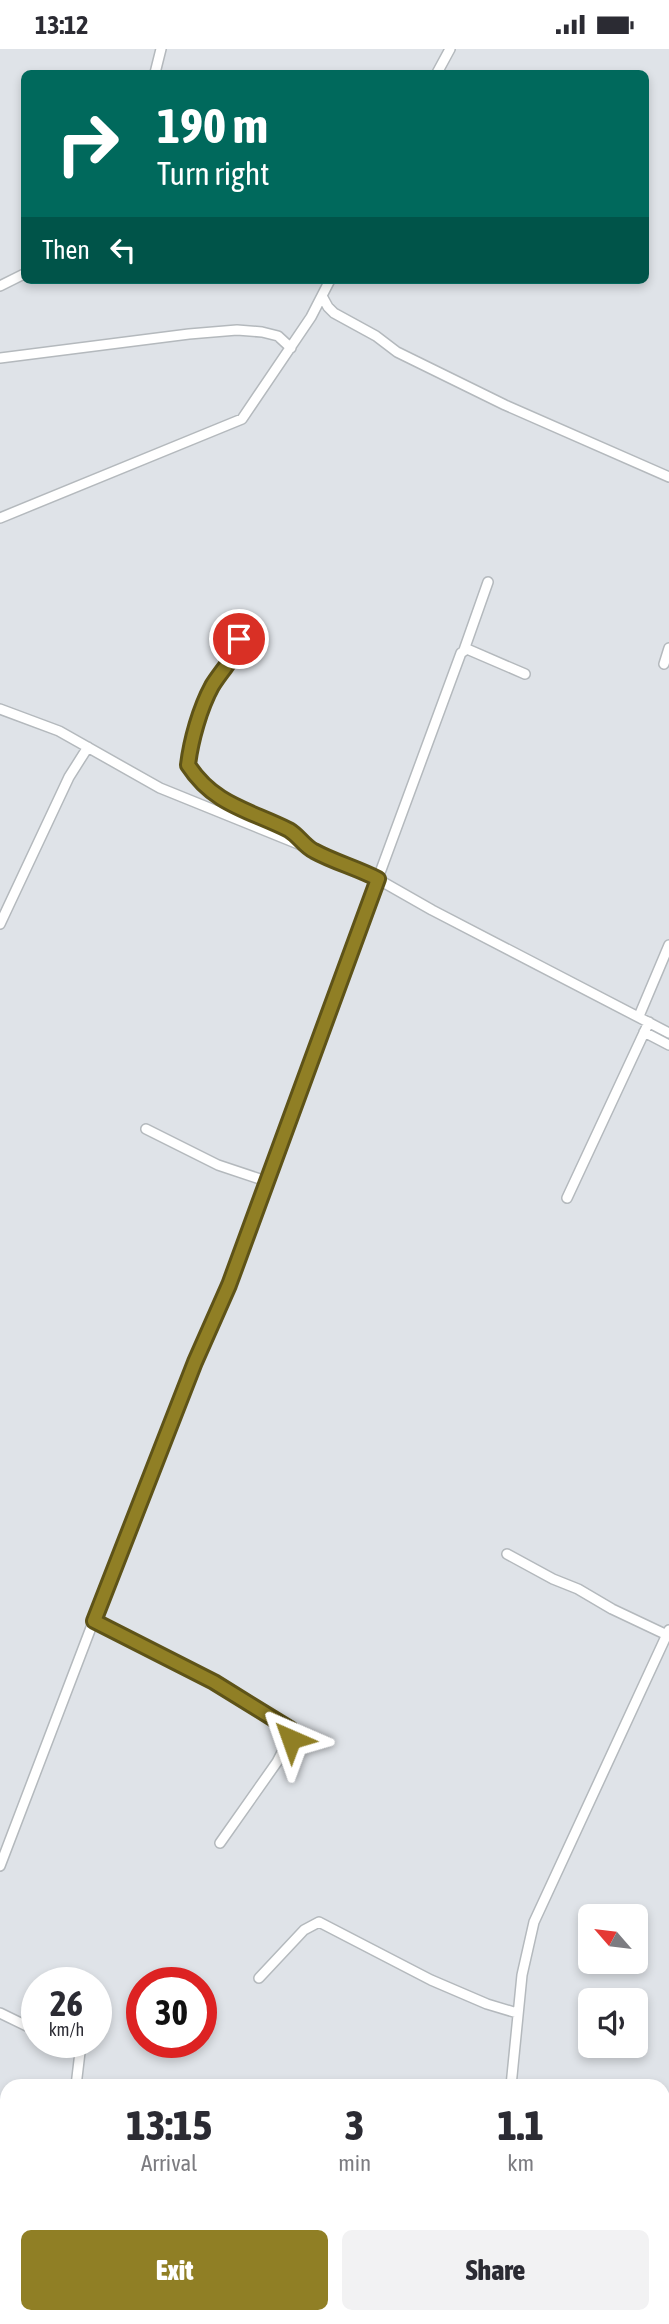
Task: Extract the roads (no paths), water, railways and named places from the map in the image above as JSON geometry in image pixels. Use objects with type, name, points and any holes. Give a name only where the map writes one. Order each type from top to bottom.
[{"type":"street","points":[[156,70],[161,49]]},
{"type":"street","points":[[439,70],[450,49]]},
{"type":"street","points":[[0,285],[21,275]]},
{"type":"street","points":[[0,518],[242,418],[291,348],[328,284]]},
{"type":"street","points":[[322,296],[334,313],[376,336],[397,352],[505,405],[669,477]]},
{"type":"street","points":[[0,359],[237,330],[278,336],[291,348]]},
{"type":"street","points":[[0,1865],[195,1362],[229,1285],[488,582]]},
{"type":"street","points":[[228,622],[239,639],[238,648],[210,690],[192,741],[188,765],[202,785],[213,794],[290,831],[312,850]]},
{"type":"street","points":[[663,664],[669,648]]},
{"type":"street","points":[[464,650],[525,674]]},
{"type":"street","points":[[0,709],[37,721],[160,788],[360,869],[432,910],[669,1033]]},
{"type":"street","points":[[0,923],[69,777],[88,747]]},
{"type":"street","points":[[639,1016],[669,945]]},
{"type":"street","points":[[567,1198],[649,1022]]},
{"type":"street","points":[[644,1032],[669,1045]]},
{"type":"street","points":[[146,1129],[218,1165],[266,1181]]},
{"type":"street","points":[[508,1554],[668,1632],[534,1922],[527,1946],[517,2013],[511,2079]]},
{"type":"street","points":[[94,1621],[214,1682],[276,1720],[292,1733],[277,1762],[220,1843]]},
{"type":"street","points":[[259,1978],[304,1930],[319,1922],[431,1980],[487,2004],[517,2013]]},
{"type":"street","points":[[0,2013],[21,2023]]},
{"type":"street","points":[[77,2079],[79,2058]]}]
